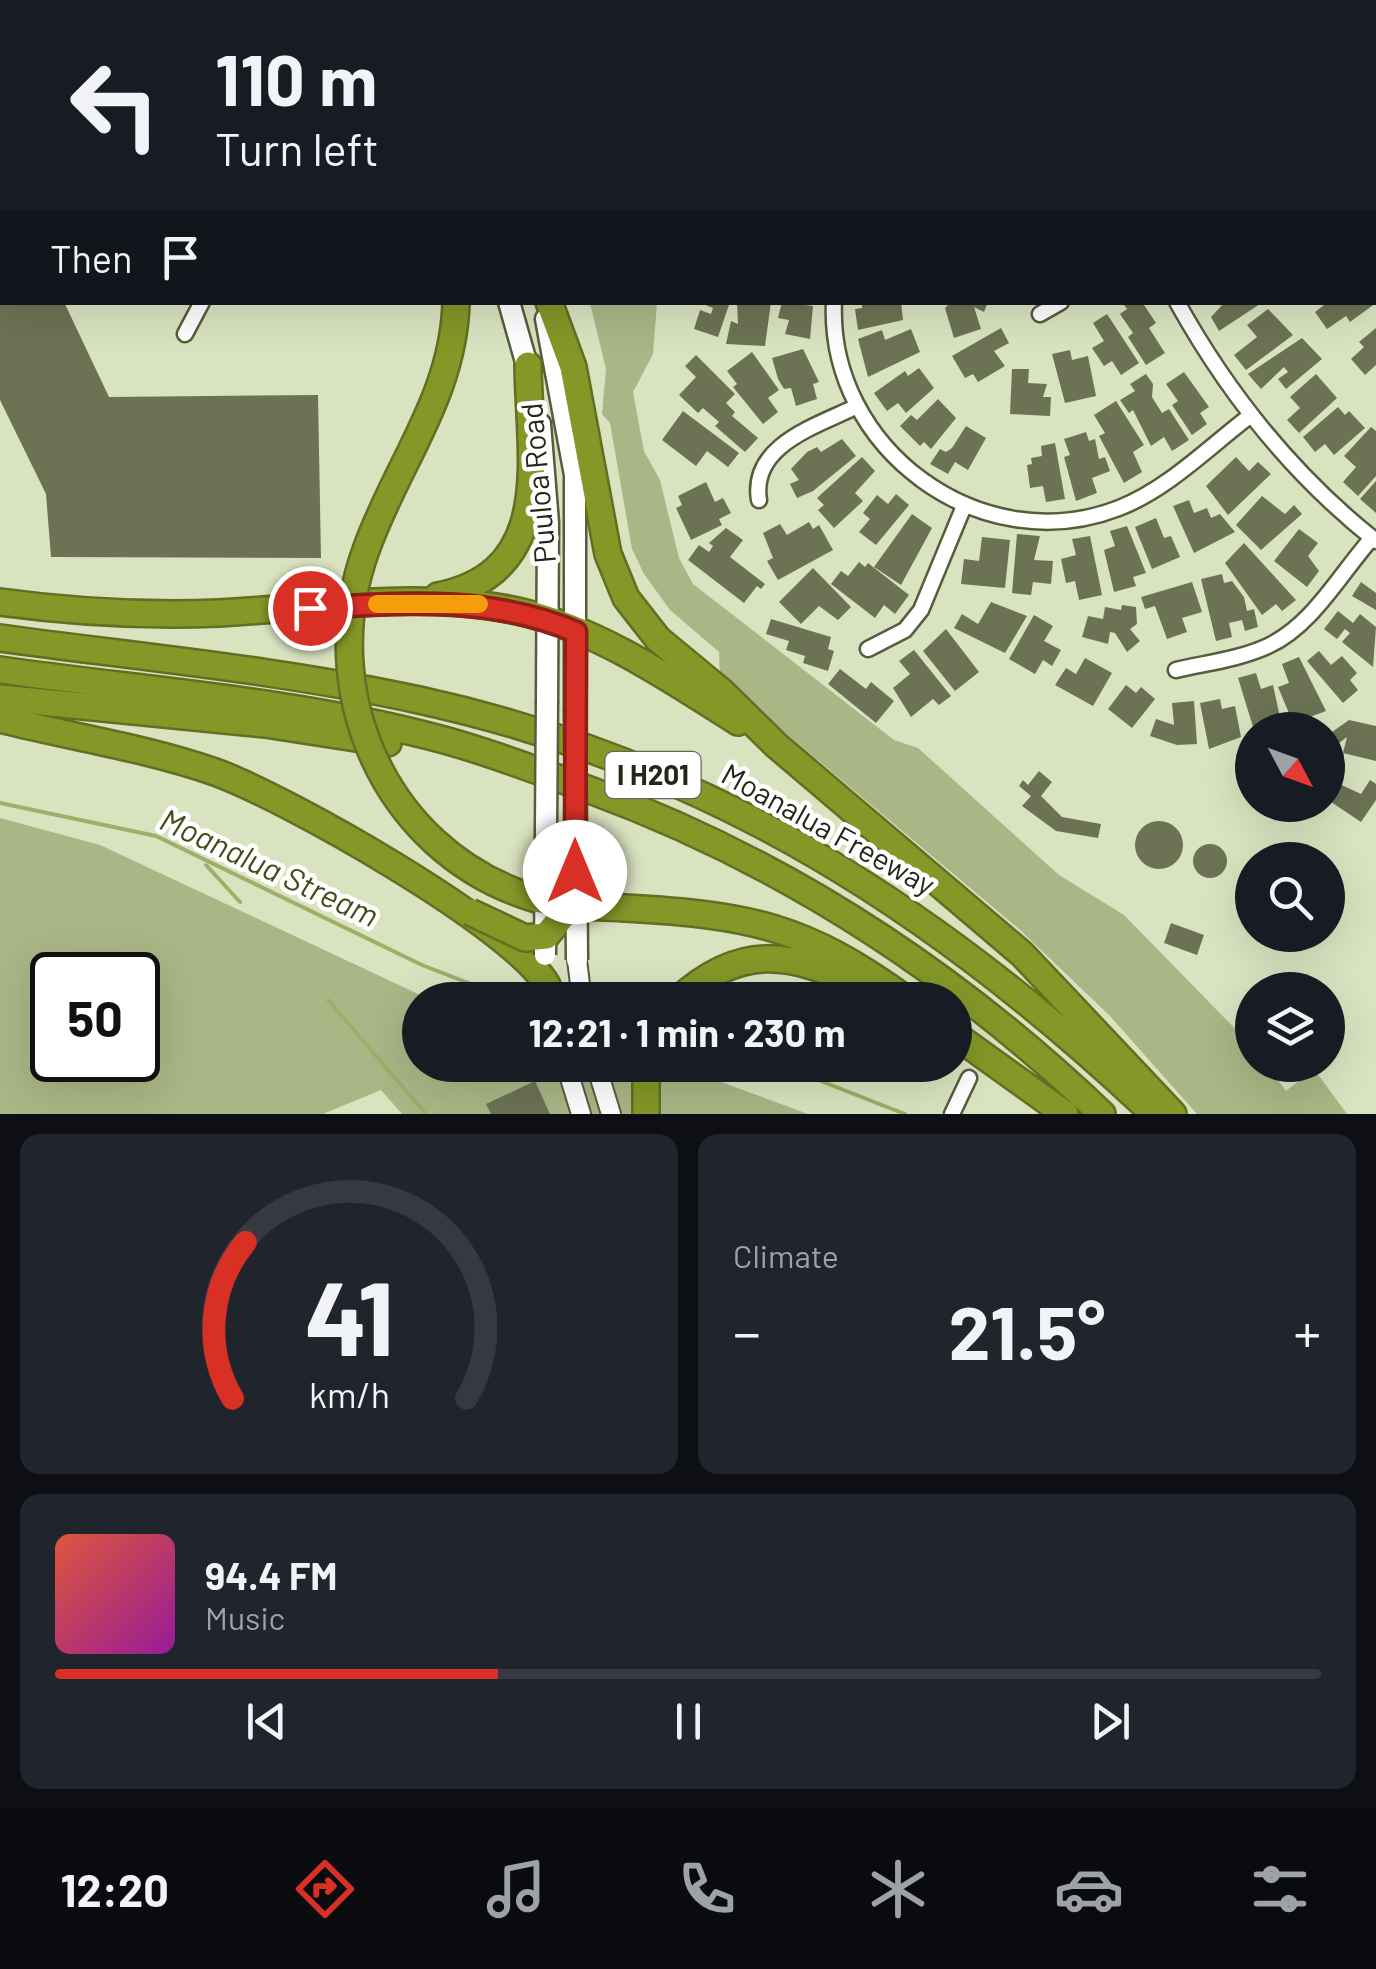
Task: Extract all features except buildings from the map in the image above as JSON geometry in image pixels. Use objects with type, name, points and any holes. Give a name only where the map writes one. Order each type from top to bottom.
[{"type":"highway","points":[[456,305],[454,347],[442,388],[366,549],[353,594],[348,660],[361,730],[382,777],[410,819],[461,864],[543,901],[711,913],[765,924],[817,944],[878,982]]},
{"type":"highway","points":[[547,305],[573,367],[600,522],[616,579],[658,639],[722,692],[776,746],[1022,954],[1173,1114]]},
{"type":"highway","points":[[388,604],[476,584],[511,554],[525,528],[529,507],[528,365]]},
{"type":"highway","points":[[0,602],[135,614],[482,604],[548,620],[649,667],[776,746]]},
{"type":"highway","name":"Moanalua Freeway","points":[[0,638],[422,701],[527,730],[660,778],[780,834],[917,916],[1045,1013],[1154,1114]]},
{"type":"highway","name":"Moanalua Freeway","points":[[0,670],[375,724],[492,754],[712,840],[850,916],[982,1008],[1102,1114]]},
{"type":"highway","points":[[0,698],[265,724],[400,745],[592,792]]},
{"type":"highway","points":[[0,720],[189,764],[278,802],[470,912],[545,946],[570,908],[575,872]]},
{"type":"highway","points":[[470,912],[525,955],[542,982]]},
{"type":"highway","points":[[703,982],[728,965],[778,958],[829,971],[851,982]]},
{"type":"highway","points":[[972,1047],[1066,1114]]},
{"type":"highway","points":[[646,1082],[646,1114]]},
{"type":"main road","name":"Puuloa Road","points":[[510,305],[528,365],[546,471],[545,946]]},
{"type":"main road","name":"Puuloa Road","points":[[546,305],[574,475],[577,960]]},
{"type":"street","points":[[185,334],[200,305]]},
{"type":"street","points":[[834,305],[836,337],[856,407],[901,464],[964,506],[1014,519],[1055,522],[1119,508],[1157,487],[1251,415]]},
{"type":"street","points":[[1040,314],[1056,305]]},
{"type":"street","points":[[1176,670],[1252,652],[1284,636],[1307,617],[1374,540],[1306,478],[1251,415],[1179,305]]},
{"type":"street","points":[[759,500],[763,468],[784,443],[856,407]]},
{"type":"street","points":[[868,649],[905,630],[921,610],[964,506]]},
{"type":"street","points":[[545,946],[547,982]]},
{"type":"street","points":[[577,960],[580,982]]},
{"type":"street","points":[[571,1082],[581,1114]]},
{"type":"street","points":[[601,1082],[611,1114]]},
{"type":"street","points":[[955,1108],[967,1082]]},
{"type":"shaded area","points":[[590,305],[657,305],[653,354],[633,392],[644,451],[660,480],[679,558],[693,584],[894,740],[918,748],[1059,875],[1124,915],[1235,1029],[1235,1082],[1279,1082],[1286,1091],[1297,1082],[1324,1082],[1347,1114],[1197,1114],[1110,1016],[1019,929],[720,678],[719,652],[670,610],[644,574],[632,549],[610,423],[602,414],[606,369]]},
{"type":"shaded area","points":[[0,818],[100,845],[402,986],[402,1082],[721,1082],[808,1114],[402,1114],[381,1090],[323,1114],[0,1114]]},
{"type":"waterway","name":"Moanalua Stream","points":[[0,803],[156,836],[422,965],[466,982]]},
{"type":"waterway","points":[[206,865],[240,902]]},
{"type":"waterway","points":[[328,1000],[426,1114]]},
{"type":"waterway","name":"Moanalua Stream","points":[[823,1082],[905,1114]]},
{"type":"slow traffic","points":[[377,604],[479,604]]},
{"type":"route","points":[[310,608],[482,604],[554,622],[576,632],[575,872]]}]
